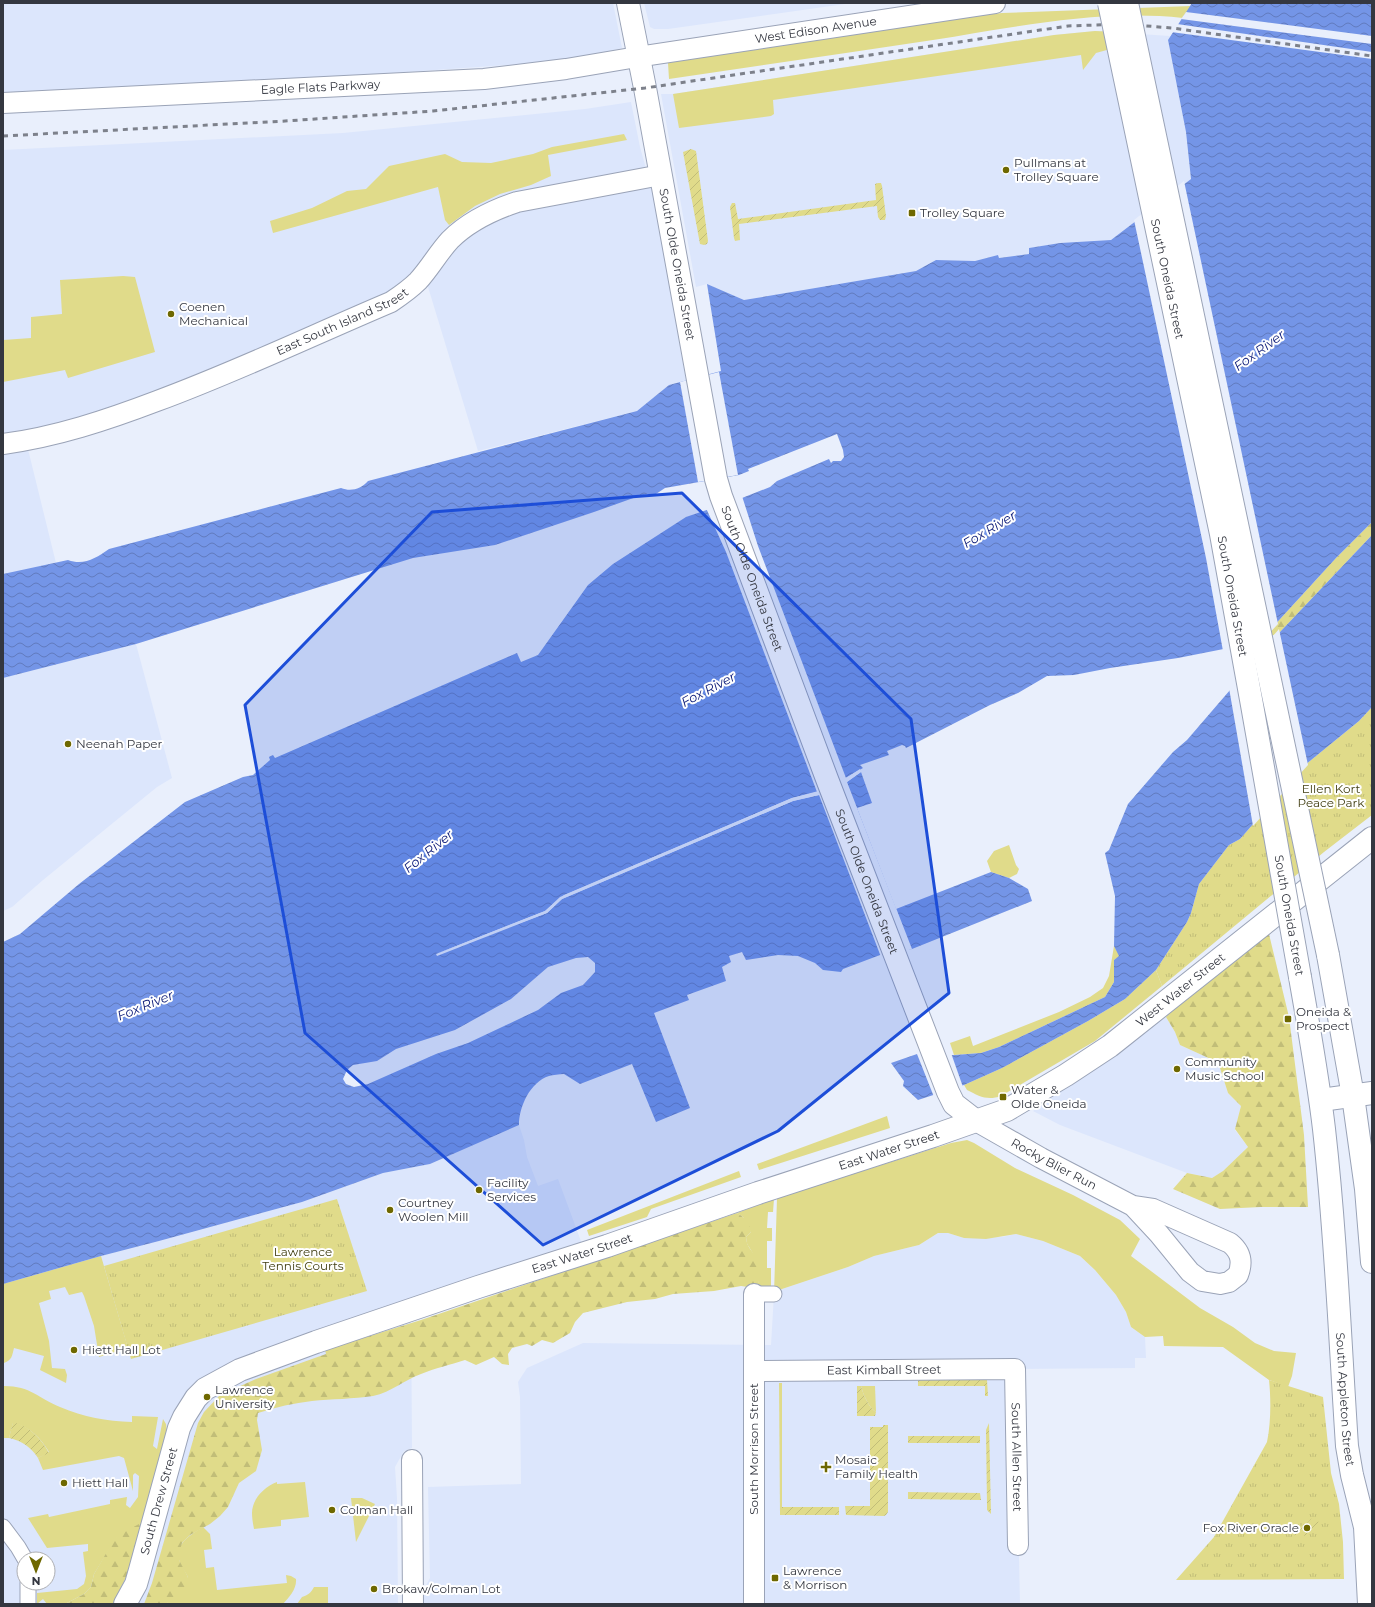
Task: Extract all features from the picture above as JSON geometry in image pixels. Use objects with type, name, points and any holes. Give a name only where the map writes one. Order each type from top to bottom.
[{"type":"main road","name":"South Olde Oneida Street","points":[[628,3],[637,57],[645,88],[716,479],[723,502],[948,1092],[954,1104],[976,1121]]},
{"type":"main road","name":"South Oneida Street","points":[[1109,3],[1221,534],[1254,711],[1320,1100],[1330,1194]]},
{"type":"main road","name":"South Oneida Street","points":[[1127,3],[1328,955],[1363,1094]]},
{"type":"main road","name":"West Water Street","points":[[976,1121],[1007,1110],[1066,1075],[1110,1046],[1372,838]]},
{"type":"main road","points":[[1320,1100],[1363,1094],[1366,1189],[1372,1262]]},
{"type":"main road","name":"East Water Street","points":[[196,1398],[205,1388],[227,1376],[316,1342],[478,1287],[607,1246],[758,1193],[976,1121]]},
{"type":"main road","name":"South Appleton Street","points":[[1330,1194],[1347,1446],[1352,1476],[1365,1527],[1369,1604]]},
{"type":"main road","name":"South Drew Street","points":[[125,1604],[136,1584],[184,1416],[196,1398]]},
{"type":"street","name":"West Edison Avenue","points":[[637,57],[995,3]]},
{"type":"street","name":"Eagle Flats Parkway","points":[[3,104],[484,79],[566,69],[637,57]]},
{"type":"street","name":"East South Island Street","points":[[3,444],[53,435],[98,422],[150,404],[211,381],[391,302],[402,295],[418,281],[451,239],[469,224],[498,208],[517,202],[661,175]]},
{"type":"street","name":"Rocky Blier Run","points":[[976,1121],[1041,1158],[1133,1206],[1153,1209],[1230,1243],[1236,1248],[1240,1258],[1241,1263],[1238,1275],[1229,1282],[1220,1284],[1202,1281],[1190,1272],[1159,1234],[1133,1206]]},
{"type":"street","points":[[754,1294],[774,1294]]},
{"type":"street","name":"South Morrison Street","points":[[754,1294],[754,1604]]},
{"type":"street","name":"East Kimball Street","points":[[754,1371],[1015,1369]]},
{"type":"street","name":"South Allen Street","points":[[1015,1369],[1018,1545]]},
{"type":"street","points":[[412,1460],[413,1604]]},
{"type":"street","points":[[3,1527],[20,1551]]},
{"type":"street","points":[[28,1591],[28,1604]]},
{"type":"highlighted area","points":[[682,493],[911,719],[949,993],[778,1131],[543,1245],[305,1033],[245,705],[432,512]]},
{"type":"shaded area","points":[[3,3],[613,3],[622,48],[577,60],[393,73],[3,93]]},
{"type":"shaded area","points":[[644,3],[852,3],[668,29],[654,29],[650,27]]},
{"type":"shaded area","points":[[1095,31],[1170,36],[1168,41],[1186,132],[1191,179],[1111,240],[1060,243],[1029,248],[1029,254],[999,258],[998,255],[975,261],[936,260],[916,271],[744,300],[707,284],[696,287],[661,94],[673,94],[1054,35]]},
{"type":"shaded area","points":[[631,102],[640,147],[655,201],[686,380],[669,385],[637,411],[478,451],[428,287],[414,273],[387,293],[219,367],[107,410],[24,433],[56,563],[3,574],[3,150],[343,133],[585,109]]},
{"type":"shaded area","points":[[136,644],[172,778],[157,787],[12,907],[3,911],[3,678]]},
{"type":"shaded area","points":[[1166,1017],[1175,1032],[1180,1045],[1215,1061],[1220,1068],[1228,1093],[1241,1106],[1235,1130],[1248,1147],[1223,1171],[1212,1178],[1187,1173],[1060,1125],[1033,1111]]},
{"type":"shaded area","name":"Lawrence University","points":[[519,1125],[524,1140],[527,1157],[538,1186],[558,1179],[582,1244],[411,1300],[412,1448],[404,1451],[395,1467],[397,1498],[398,1604],[3,1604],[3,1284],[302,1202],[383,1173],[430,1164]]},
{"type":"shaded area","points":[[938,1233],[948,1233],[964,1238],[1002,1237],[1016,1234],[1043,1241],[1080,1256],[1095,1270],[1116,1295],[1126,1312],[1131,1327],[1145,1337],[1146,1358],[1135,1358],[1135,1368],[1015,1369],[1020,1604],[416,1604],[430,1578],[428,1487],[521,1484],[520,1397],[518,1382],[527,1368],[583,1343],[771,1345],[775,1293],[782,1289],[848,1267],[874,1256],[919,1245]]},
{"type":"green space","points":[[1191,6],[1183,18],[1120,16],[1058,21],[669,79],[668,63],[670,60],[974,16],[1002,13]]},
{"type":"green space","points":[[1095,31],[1118,32],[1114,48],[1096,53],[1083,70],[1081,55],[773,100],[774,114],[771,116],[679,128],[673,94],[1054,35]]},
{"type":"green space","points":[[624,134],[627,140],[548,155],[551,176],[531,185],[500,194],[475,206],[449,225],[445,220],[438,187],[273,233],[270,221],[312,208],[347,191],[366,189],[389,166],[445,154],[462,162],[491,163],[533,154],[552,147]]},
{"type":"green space","points":[[691,149],[696,151],[708,241],[707,244],[704,245],[700,244],[683,152]]},
{"type":"green space","points":[[881,183],[882,186],[886,216],[885,220],[880,220],[878,217],[877,206],[739,224],[740,240],[735,241],[730,207],[732,203],[735,203],[738,219],[876,200],[875,184]]},
{"type":"green space","points":[[123,276],[135,277],[155,352],[68,378],[65,370],[3,382],[3,340],[31,338],[31,317],[62,314],[60,280]]},
{"type":"green space","points":[[1372,522],[1372,535],[1280,632],[1259,642],[1336,558]]},
{"type":"green space","name":"Ellen Kort Peace Park","points":[[1372,707],[1372,815],[1324,852],[1162,986],[1156,970],[1187,922],[1199,884],[1229,845],[1240,839],[1305,765],[1359,721]]},
{"type":"green space","points":[[1009,845],[1016,865],[1019,869],[1017,874],[1009,878],[991,872],[987,861],[994,851]]},
{"type":"green space","points":[[1269,934],[1289,1017],[1304,1135],[1308,1207],[1220,1209],[1173,1189],[1187,1173],[1212,1178],[1223,1171],[1248,1147],[1235,1129],[1241,1106],[1228,1093],[1220,1068],[1215,1061],[1180,1045],[1175,1032],[1166,1017],[1170,1012]]},
{"type":"green space","points":[[1114,946],[1120,956],[1114,960],[1114,982],[1105,997],[999,1047],[981,1053],[954,1055],[950,1043],[970,1036],[973,1046],[1059,1012],[1090,997],[1103,988],[1109,976]]},
{"type":"green space","points":[[1156,970],[1162,986],[1095,1041],[1001,1096],[987,1098],[967,1090],[964,1085],[1002,1068],[1125,999]]},
{"type":"green space","points":[[887,1116],[890,1128],[759,1170],[757,1164]]},
{"type":"green space","points":[[967,1140],[1015,1168],[1073,1195],[1120,1220],[1140,1239],[1131,1256],[1200,1308],[1233,1327],[1255,1343],[1274,1351],[1296,1353],[1292,1376],[1288,1387],[1269,1380],[1223,1347],[1164,1346],[1163,1336],[1145,1337],[1131,1327],[1126,1312],[1116,1295],[1095,1270],[1080,1256],[1043,1241],[1016,1234],[986,1239],[964,1238],[948,1233],[938,1233],[919,1245],[874,1256],[848,1267],[782,1289],[774,1294],[777,1198],[951,1143]]},
{"type":"green space","points":[[739,1171],[741,1177],[651,1209],[647,1217],[589,1236],[587,1230]]},
{"type":"green space","name":"Lawrence Tennis Courts","points":[[337,1199],[367,1291],[131,1359],[104,1266]]},
{"type":"green space","points":[[774,1199],[773,1212],[768,1212],[767,1228],[772,1228],[772,1241],[767,1241],[767,1268],[771,1268],[771,1289],[762,1289],[758,1281],[754,1256],[748,1245],[746,1237],[751,1232],[743,1217],[737,1213]]},
{"type":"green space","points":[[737,1213],[745,1218],[751,1229],[751,1232],[746,1237],[749,1247],[757,1261],[758,1279],[762,1289],[741,1286],[714,1291],[673,1294],[655,1299],[627,1302],[583,1313],[575,1322],[570,1333],[553,1343],[542,1340],[532,1346],[527,1344],[512,1348],[508,1354],[509,1365],[502,1364],[494,1357],[476,1365],[465,1360],[426,1372],[386,1392],[373,1396],[305,1402],[278,1407],[258,1413],[257,1420],[262,1450],[256,1471],[239,1483],[228,1507],[220,1516],[210,1524],[190,1535],[182,1543],[179,1553],[179,1560],[188,1577],[185,1587],[166,1604],[144,1604],[152,1583],[198,1423],[204,1412],[220,1395],[256,1379],[326,1354],[325,1350],[421,1320]]},
{"type":"green space","points":[[101,1256],[128,1348],[99,1357],[94,1326],[84,1296],[82,1292],[69,1295],[65,1287],[49,1291],[51,1299],[39,1303],[49,1341],[52,1368],[65,1369],[67,1375],[66,1383],[40,1370],[44,1356],[14,1348],[10,1359],[4,1363],[3,1284]]},
{"type":"green space","points":[[918,1380],[987,1380],[988,1396],[985,1396],[985,1386],[918,1386]]},
{"type":"green space","points":[[1269,1380],[1323,1397],[1331,1473],[1339,1504],[1343,1542],[1344,1579],[1176,1580],[1214,1537],[1267,1442],[1270,1411]]},
{"type":"green space","points":[[779,1383],[782,1383],[782,1515],[780,1515]]},
{"type":"green space","points":[[4,1386],[28,1390],[52,1404],[95,1418],[132,1422],[132,1416],[158,1417],[153,1446],[157,1449],[163,1419],[166,1424],[167,1432],[141,1528],[116,1538],[94,1574],[91,1587],[84,1594],[65,1604],[47,1604],[43,1599],[37,1604],[37,1593],[77,1589],[84,1584],[86,1576],[83,1552],[88,1551],[88,1544],[47,1548],[28,1518],[48,1514],[49,1517],[110,1504],[110,1500],[127,1497],[126,1505],[130,1508],[138,1497],[139,1476],[135,1473],[133,1475],[133,1491],[124,1458],[119,1456],[43,1470],[38,1458],[49,1452],[42,1442],[30,1430],[13,1423],[9,1438],[3,1438]]},
{"type":"green space","points":[[857,1386],[861,1386],[869,1404],[876,1412],[875,1416],[857,1416]]},
{"type":"green space","points":[[861,1386],[875,1386],[876,1412],[869,1404]]},
{"type":"green space","points":[[13,1422],[30,1430],[49,1453],[38,1458],[26,1445],[9,1438]]},
{"type":"green space","points":[[989,1423],[991,1514],[987,1510],[986,1430]]},
{"type":"green space","points":[[883,1425],[888,1425],[888,1512],[884,1516],[846,1515],[845,1506],[870,1506],[870,1427],[883,1427]]},
{"type":"green space","points":[[908,1436],[980,1436],[980,1443],[908,1443]]},
{"type":"green space","points":[[277,1482],[277,1484],[305,1482],[309,1517],[281,1520],[281,1526],[254,1529],[252,1513],[256,1498],[263,1490]]},
{"type":"green space","points":[[908,1492],[980,1493],[981,1500],[908,1499]]},
{"type":"green space","points":[[351,1498],[362,1498],[375,1504],[356,1542]]},
{"type":"green space","points":[[782,1507],[839,1507],[839,1515],[782,1515]]},
{"type":"green space","points":[[1314,1518],[1318,1520],[1319,1526],[1312,1532],[1304,1536],[1292,1535],[1290,1532],[1291,1527],[1305,1525]]},
{"type":"green space","points":[[139,1524],[141,1528],[128,1573],[113,1604],[65,1604],[84,1594],[91,1587],[94,1574],[115,1538]]},
{"type":"green space","points":[[203,1527],[210,1534],[212,1549],[204,1550],[206,1568],[214,1567],[217,1590],[287,1583],[286,1575],[291,1576],[296,1579],[296,1583],[292,1593],[283,1604],[166,1604],[188,1577],[179,1560],[178,1554],[181,1544]]},
{"type":"green space","points":[[314,1587],[328,1587],[328,1604],[297,1604],[302,1597],[312,1591]]},
{"type":"water","name":"Fox River","points":[[1192,3],[1372,3],[1372,522],[1336,558],[1259,642],[1178,658],[1074,675],[1047,676],[1018,693],[990,705],[906,748],[902,745],[887,751],[889,755],[860,765],[863,768],[826,789],[792,798],[560,897],[545,911],[436,954],[547,913],[562,899],[793,801],[828,793],[837,789],[861,772],[872,803],[857,808],[896,909],[991,872],[1009,878],[1028,889],[1032,901],[912,949],[880,955],[843,969],[841,972],[823,970],[815,963],[798,956],[778,955],[746,960],[742,952],[729,956],[731,962],[722,967],[726,981],[687,995],[689,1000],[654,1013],[690,1108],[656,1122],[632,1064],[580,1084],[564,1074],[549,1076],[542,1079],[531,1089],[523,1103],[519,1125],[430,1164],[383,1173],[302,1202],[3,1284],[3,942],[20,934],[79,884],[185,802],[243,777],[253,775],[270,760],[269,757],[273,755],[275,758],[517,653],[521,662],[538,655],[588,585],[613,564],[686,517],[770,487],[777,481],[829,459],[831,463],[833,461],[841,461],[844,457],[843,450],[837,434],[748,469],[749,471],[739,475],[665,488],[653,496],[648,494],[639,496],[495,545],[413,558],[136,644],[3,678],[3,574],[68,560],[74,562],[85,562],[95,558],[109,549],[341,488],[348,490],[356,489],[368,481],[637,411],[669,385],[721,371],[707,284],[744,300],[916,271],[936,260],[975,261],[998,255],[999,258],[1029,254],[1029,248],[1060,243],[1111,240],[1191,179],[1186,132],[1168,40]],"holes":[[[588,957],[595,963],[595,972],[583,985],[561,993],[538,1010],[468,1043],[436,1054],[368,1084],[354,1087],[346,1084],[343,1079],[347,1070],[353,1065],[377,1061],[396,1049],[455,1030],[511,999],[548,967],[576,958]]]},
{"type":"water","points":[[1372,535],[1372,707],[1359,721],[1305,765],[1240,839],[1229,845],[1199,884],[1187,922],[1156,970],[1125,999],[1002,1068],[964,1085],[918,1100],[903,1086],[904,1081],[891,1063],[917,1054],[942,1056],[981,1053],[999,1047],[1105,997],[1114,982],[1114,960],[1119,956],[1114,946],[1115,896],[1105,853],[1109,850],[1128,804],[1173,752],[1187,740],[1280,632]]},
{"type":"pier","points":[[1186,12],[1372,36],[1372,44],[1181,19]]},
{"type":"pier","points":[[1177,24],[1372,52],[1372,59],[1171,32]]},
{"type":"pier","points":[[1184,181],[1278,624],[1260,643],[1223,651],[1206,558],[1134,220]]},
{"type":"pier","points":[[719,372],[738,475],[698,482],[680,382]]},
{"type":"pier","points":[[742,496],[758,546],[846,778],[860,769],[861,772],[847,782],[912,949],[881,957],[819,795],[793,801],[562,899],[547,913],[437,956],[436,954],[545,911],[564,895],[792,798],[817,792],[726,552],[706,508]]},
{"type":"pier","points":[[1279,629],[1308,765],[1253,826],[1229,688]]},
{"type":"pier","points":[[922,1052],[951,1053],[963,1087],[934,1097],[917,1054]]},
{"type":"railway","points":[[3,136],[285,121],[433,111],[645,88],[1068,26],[1122,24],[1172,28],[1372,56]]},
{"type":"place","name":"Pullmans at Trolley Square","points":[[1006,170]]},
{"type":"place","name":"Trolley Square","points":[[912,213]]},
{"type":"place","name":"Coenen Mechanical","points":[[171,314]]},
{"type":"place","name":"Neenah Paper","points":[[68,744]]},
{"type":"place","name":"Oneida & Prospect","points":[[1288,1019]]},
{"type":"place","name":"Community Music School","points":[[1177,1069]]},
{"type":"place","name":"Water & Olde Oneida","points":[[1003,1097]]},
{"type":"place","name":"Facility Services","points":[[479,1190]]},
{"type":"place","name":"Courtney Woolen Mill","points":[[390,1210]]},
{"type":"place","name":"Hiett Hall Lot","points":[[74,1350]]},
{"type":"place","name":"Lawrence University","points":[[207,1397]]},
{"type":"place","name":"Mosaic Family Health","points":[[826,1467]]},
{"type":"place","name":"Hiett Hall","points":[[64,1483]]},
{"type":"place","name":"Colman Hall","points":[[332,1510]]},
{"type":"place","name":"Fox River Oracle","points":[[1307,1528]]},
{"type":"place","name":"Lawrence & Morrison","points":[[775,1578]]},
{"type":"place","name":"Brokaw/Colman Lot","points":[[374,1589]]}]
